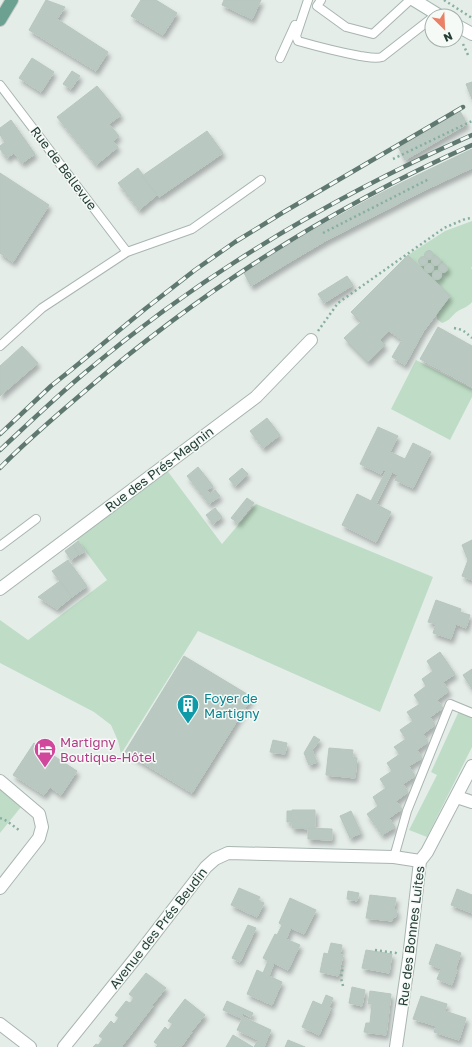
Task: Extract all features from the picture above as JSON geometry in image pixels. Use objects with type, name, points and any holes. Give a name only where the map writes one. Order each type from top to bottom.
[{"type":"main road","points":[[0,20],[12,0]]},
{"type":"street","points":[[414,0],[425,8]]},
{"type":"street","name":"Rue des Prés-Magnin","points":[[0,589],[256,396],[311,340]]},
{"type":"street","name":"Rue des Bonnes Luites","points":[[396,1047],[420,861],[428,852],[472,766]]},
{"type":"street","points":[[0,781],[39,814],[42,827],[39,838],[0,888]]},
{"type":"street","points":[[457,797],[472,802]]},
{"type":"street","name":"Avenue des Prés Beudin","points":[[64,1047],[206,867],[215,859],[228,853],[394,858],[420,861]]},
{"type":"street","points":[[0,1024],[30,1047]]},
{"type":"lane","points":[[307,0],[296,36],[298,41],[341,53],[372,58],[382,57],[424,24]]},
{"type":"lane","points":[[280,58],[307,0]]},
{"type":"lane","points":[[321,0],[317,6],[346,27],[373,34],[410,0]]},
{"type":"lane","name":"Rue de Bellevue","points":[[0,85],[127,252]]},
{"type":"lane","points":[[0,346],[42,308],[127,252],[192,229],[261,180]]},
{"type":"lane","points":[[0,546],[36,519]]},
{"type":"lane","points":[[394,858],[407,811],[450,704],[472,713]]},
{"type":"path","points":[[444,0],[472,18]]},
{"type":"path","points":[[393,159],[472,121]]},
{"type":"path","points":[[324,233],[429,178]]},
{"type":"path","points":[[311,340],[338,303],[444,228],[465,219],[472,218]]},
{"type":"path","points":[[454,328],[468,332],[472,338]]},
{"type":"path","points":[[0,818],[7,821],[19,830]]},
{"type":"path","points":[[375,950],[396,953],[399,954],[399,958],[408,958]]},
{"type":"path","points":[[343,966],[341,978],[343,986]]},
{"type":"green space","points":[[472,221],[472,302],[458,311],[447,321],[442,323],[437,319],[437,313],[449,296],[408,255],[445,231]]},
{"type":"green space","points":[[416,360],[472,389],[472,397],[450,440],[391,409]]},
{"type":"green space","points":[[166,469],[222,544],[256,504],[433,577],[380,712],[198,631],[121,754],[118,741],[111,725],[94,712],[0,663],[0,620],[28,640],[107,580],[75,537]]},
{"type":"green space","points":[[459,711],[472,717],[472,747],[427,837],[409,830],[437,775],[431,772]]},
{"type":"green space","points":[[0,790],[21,807],[0,833]]},
{"type":"building","points":[[46,0],[65,7],[57,19],[108,52],[96,71],[29,30]]},
{"type":"building","points":[[141,0],[156,0],[177,13],[163,35],[131,16]]},
{"type":"building","points":[[224,0],[261,0],[252,19],[222,5]]},
{"type":"building","points":[[32,58],[54,72],[41,92],[19,78]]},
{"type":"building","points":[[72,71],[80,76],[71,89],[63,84]]},
{"type":"building","points":[[472,82],[472,99],[466,84]]},
{"type":"building","points":[[97,86],[121,115],[109,124],[119,136],[113,141],[118,147],[96,165],[57,117]]},
{"type":"building","points":[[460,111],[467,124],[405,160],[398,147]]},
{"type":"building","points":[[11,120],[35,154],[22,163],[14,153],[7,158],[0,149],[0,146],[5,142],[0,135],[0,128]]},
{"type":"building","points":[[207,131],[223,153],[159,197],[142,176]]},
{"type":"building","points":[[472,149],[472,168],[327,240],[251,286],[244,273],[280,250],[373,197]]},
{"type":"building","points":[[138,168],[143,175],[142,176],[157,195],[139,210],[118,183]]},
{"type":"building","points":[[0,173],[49,205],[13,262],[0,253]]},
{"type":"building","points":[[427,251],[431,251],[433,255],[431,259],[427,259],[425,257],[425,253]]},
{"type":"building","points":[[408,255],[450,296],[423,332],[405,365],[392,357],[402,340],[389,331],[380,340],[385,345],[368,362],[344,338],[361,322],[351,312]]},
{"type":"building","points":[[421,257],[425,257],[427,261],[425,265],[421,265],[419,263],[419,259]]},
{"type":"building","points":[[434,257],[438,257],[440,261],[438,265],[434,265],[432,263],[432,259]]},
{"type":"building","points":[[427,264],[431,264],[433,268],[431,272],[427,272],[425,270],[425,266]]},
{"type":"building","points":[[441,264],[445,264],[447,268],[445,272],[441,272],[439,270],[439,266]]},
{"type":"building","points":[[435,271],[439,271],[441,275],[439,279],[435,279],[433,277],[433,273]]},
{"type":"building","points":[[347,276],[353,285],[324,303],[318,294]]},
{"type":"building","points":[[438,327],[472,346],[472,387],[420,359]]},
{"type":"building","points":[[22,346],[38,363],[0,396],[0,366]]},
{"type":"building","points":[[267,418],[280,435],[263,448],[250,431]]},
{"type":"building","points":[[378,427],[398,436],[390,452],[405,459],[413,443],[431,452],[413,488],[395,480],[398,475],[392,472],[376,504],[391,512],[376,542],[342,525],[357,494],[371,501],[386,471],[383,470],[381,474],[360,464]]},
{"type":"building","points":[[198,467],[213,486],[207,490],[210,494],[215,490],[220,496],[209,504],[187,476]]},
{"type":"building","points":[[242,468],[248,474],[235,486],[229,479]]},
{"type":"building","points":[[247,498],[254,503],[238,523],[231,518]]},
{"type":"building","points":[[215,508],[222,517],[213,524],[206,515]]},
{"type":"building","points":[[472,540],[472,580],[462,576],[468,560],[462,545]]},
{"type":"building","points":[[78,541],[85,551],[79,555],[73,545]]},
{"type":"building","points":[[73,545],[79,554],[71,560],[65,551]]},
{"type":"building","points":[[68,560],[87,586],[72,597],[52,571]]},
{"type":"building","points":[[60,581],[72,597],[57,609],[38,597]]},
{"type":"building","points":[[436,600],[461,609],[460,612],[470,615],[466,628],[456,624],[451,639],[433,633],[436,624],[428,622]]},
{"type":"building","points":[[440,652],[455,674],[443,682],[449,691],[437,700],[443,708],[430,717],[435,725],[423,734],[428,742],[417,750],[422,758],[409,766],[415,776],[403,784],[408,792],[396,801],[402,809],[389,818],[395,827],[382,835],[367,814],[378,806],[373,797],[386,788],[380,779],[392,771],[387,763],[400,754],[394,747],[406,739],[400,730],[413,721],[407,712],[420,704],[414,695],[426,686],[422,679],[433,671],[427,661]]},
{"type":"building","name":"Foyer de Martigny","points":[[184,656],[252,697],[192,793],[125,752]]},
{"type":"building","points":[[472,669],[472,689],[463,675]]},
{"type":"building","points":[[314,736],[320,740],[312,750],[317,762],[309,765],[304,753]]},
{"type":"building","points":[[273,740],[287,743],[285,754],[270,752]]},
{"type":"building","name":"Martigny Boutique-Hôtel","points":[[34,743],[77,771],[61,795],[50,787],[44,795],[13,775]]},
{"type":"building","points":[[329,748],[353,750],[352,757],[357,758],[355,778],[326,775]]},
{"type":"building","points":[[315,810],[315,829],[292,828],[292,822],[287,822],[287,811]]},
{"type":"building","points":[[351,811],[361,833],[350,838],[340,816]]},
{"type":"building","points":[[308,828],[332,829],[332,840],[308,839]]},
{"type":"building","points":[[239,888],[260,897],[258,901],[264,903],[257,917],[231,905]]},
{"type":"building","points":[[457,889],[472,895],[472,913],[451,905]]},
{"type":"building","points":[[348,891],[359,893],[357,901],[347,899]]},
{"type":"building","points":[[370,895],[396,898],[394,909],[397,910],[396,917],[393,917],[392,921],[366,918]]},
{"type":"building","points":[[290,898],[316,910],[304,934],[291,928],[286,939],[300,945],[288,970],[274,963],[269,976],[282,982],[272,1005],[247,994],[257,970],[263,973],[268,961],[263,958],[275,934],[277,935],[282,925],[279,923]]},
{"type":"building","points":[[248,925],[256,928],[240,962],[232,958]]},
{"type":"building","points":[[331,943],[342,945],[340,955],[343,955],[338,976],[320,972],[324,953],[328,954]]},
{"type":"building","points":[[436,944],[461,953],[452,985],[437,979],[441,969],[429,964]]},
{"type":"building","points":[[366,950],[392,954],[389,973],[362,968]]},
{"type":"building","points":[[146,973],[166,988],[122,1046],[123,1047],[93,1047],[96,1044],[98,1045],[103,1039],[99,1036],[111,1021],[114,1024],[119,1018],[115,1015],[126,1001],[130,1003],[134,998],[129,994]]},
{"type":"building","points":[[352,987],[365,990],[362,1006],[349,1003]]},
{"type":"building","points":[[370,991],[391,994],[386,1035],[364,1032],[366,1023],[370,1023],[372,1004],[368,1004]]},
{"type":"building","points":[[326,995],[333,998],[329,1007],[331,1008],[319,1035],[302,1027],[313,1001],[322,1005]]},
{"type":"building","points":[[421,996],[447,1004],[445,1011],[466,1018],[459,1040],[434,1032],[436,1026],[413,1019]]},
{"type":"building","points":[[185,999],[205,1015],[181,1047],[156,1047],[158,1045],[154,1042],[165,1027],[168,1030],[173,1024],[168,1021]]},
{"type":"building","points":[[227,1001],[253,1013],[251,1017],[243,1013],[241,1018],[223,1010]]},
{"type":"building","points":[[243,1017],[271,1030],[264,1047],[254,1047],[258,1040],[237,1030]]},
{"type":"building","points":[[233,1035],[253,1047],[226,1047]]},
{"type":"building","points":[[288,1040],[305,1047],[285,1047]]},
{"type":"railway","points":[[0,434],[51,386],[195,270],[235,242],[282,213],[463,107]]},
{"type":"railway","points":[[0,450],[87,371],[176,302],[223,270],[320,211],[370,184],[472,135]]},
{"type":"railway","points":[[0,468],[41,429],[129,354],[222,286],[319,224],[420,169],[472,145]]},
{"type":"place","name":"Foyer de Martigny","points":[[188,724]]},
{"type":"place","name":"Martigny Boutique-Hôtel","points":[[45,768]]}]
